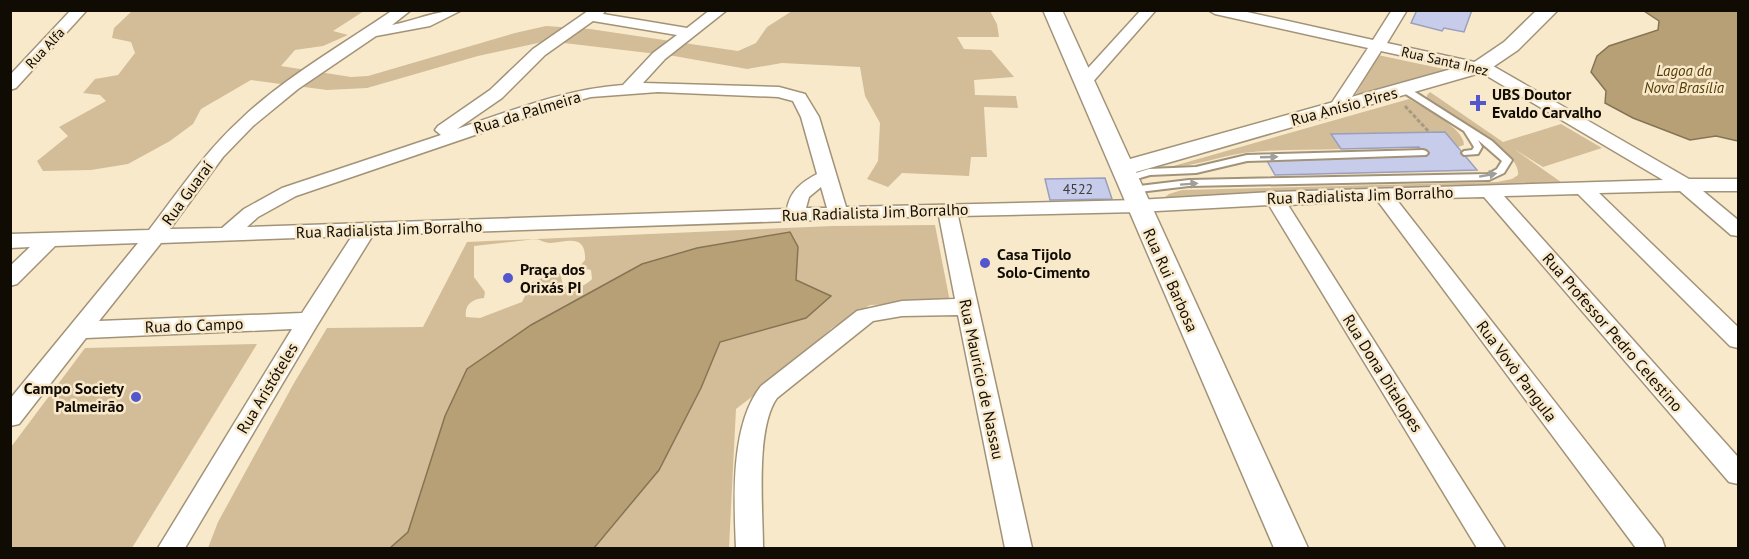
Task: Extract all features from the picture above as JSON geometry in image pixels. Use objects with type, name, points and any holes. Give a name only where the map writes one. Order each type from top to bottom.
[{"type":"street","name":"Rua Alfa","points":[[10,85],[80,10]]},
{"type":"street","name":"Rua Guaraí","points":[[10,417],[155,236],[217,153],[247,122],[291,86],[404,10]]},
{"type":"street","points":[[370,33],[425,23],[455,10]]},
{"type":"street","points":[[629,88],[659,56],[720,10]]},
{"type":"street","name":"Rua Rui Barbosa","points":[[1052,10],[1084,81],[1135,180],[1292,549]]},
{"type":"street","points":[[1084,81],[1149,10]]},
{"type":"street","name":"Rua Santa Inez","points":[[1215,10],[1247,14],[1480,67],[1516,84],[1685,184],[1738,230]]},
{"type":"street","points":[[1337,107],[1400,10]]},
{"type":"street","name":"Rua Anísio Pires","points":[[1135,180],[1337,107],[1480,67],[1512,46],[1549,10]]},
{"type":"street","points":[[412,149],[496,94],[552,42],[589,17],[686,36]]},
{"type":"street","name":"Rua da Palmeira","points":[[227,234],[251,213],[278,197],[412,149],[566,98],[629,88],[756,91],[793,95],[804,104],[810,117],[838,213]]},
{"type":"street","points":[[796,215],[796,202],[800,194],[827,176]]},
{"type":"street","name":"Rua Radialista Jim Borralho","points":[[10,241],[947,210],[1135,180],[1274,198],[1685,184],[1738,185]]},
{"type":"street","points":[[1583,188],[1738,340]]},
{"type":"street","name":"Rua Professor Pedro Celestino","points":[[1488,190],[1738,474]]},
{"type":"street","name":"Rua Vovò Pangula","points":[[1382,194],[1652,549]]},
{"type":"street","name":"Rua Dona Ditalopes","points":[[1274,198],[1492,549]]},
{"type":"street","name":"Rua Mauricio de Nassau","points":[[947,210],[1019,549]]},
{"type":"street","name":"Rua Aristóteles","points":[[171,549],[308,321],[366,230]]},
{"type":"street","points":[[10,279],[49,240]]},
{"type":"street","points":[[749,549],[751,458],[759,408],[769,392],[865,316],[880,311],[905,308],[966,307]]},
{"type":"street","name":"Rua do Campo","points":[[80,330],[308,321]]},
{"type":"lane","points":[[1135,180],[1189,183],[1489,177],[1500,173],[1505,168],[1507,160],[1489,143],[1398,91]]},
{"type":"lane","points":[[1464,127],[1478,147],[1475,152],[1467,153]]},
{"type":"lane","points":[[1135,180],[1196,170],[1247,158],[1423,153]]},
{"type":"path","points":[[1398,91],[1429,132]]},
{"type":"shaded area","points":[[132,11],[364,11],[333,31],[348,35],[323,46],[295,50],[281,66],[351,77],[368,76],[546,26],[590,29],[738,51],[756,43],[767,27],[792,11],[990,11],[997,24],[999,37],[957,37],[964,49],[991,50],[1014,77],[974,80],[975,95],[1016,96],[1018,108],[984,107],[987,157],[971,157],[969,176],[902,173],[888,187],[867,179],[878,161],[880,123],[865,96],[860,67],[782,63],[747,69],[674,56],[547,41],[478,56],[367,88],[327,90],[251,80],[201,109],[193,124],[170,141],[128,164],[91,170],[43,171],[37,161],[68,136],[59,127],[106,101],[100,95],[83,93],[95,79],[118,75],[135,53],[131,42],[112,38],[114,28]]},
{"type":"shaded area","points":[[1378,55],[1453,71],[1359,97],[1355,96]]},
{"type":"shaded area","points":[[1430,92],[1503,142],[1561,124],[1602,148],[1543,167],[1514,149],[1568,187],[1156,204],[1169,194],[1182,190],[1497,182],[1512,179],[1518,175],[1516,166],[1498,145],[1434,105],[1427,99]]},
{"type":"shaded area","points":[[1409,99],[1450,125],[1462,138],[1464,145],[1458,147],[1445,132],[1332,134],[1341,149],[1255,152],[1170,167]]},
{"type":"shaded area","points":[[935,225],[950,302],[870,305],[832,328],[775,379],[736,409],[729,548],[594,548],[659,470],[701,389],[720,342],[806,318],[831,296],[796,280],[798,247],[789,232],[697,248],[642,264],[531,325],[445,416],[408,532],[390,548],[208,548],[218,522],[294,383],[327,328],[423,327],[467,242],[833,226]],"holes":[[[536,239],[548,243],[579,242],[584,251],[585,260],[579,267],[591,270],[592,279],[582,286],[571,287],[563,285],[560,273],[550,274],[525,284],[527,292],[522,302],[480,318],[466,317],[468,306],[473,301],[484,298],[485,292],[474,277],[474,246]]]},
{"type":"shaded area","name":"Campo Society Palmeirão","points":[[257,344],[132,548],[11,548],[11,447],[85,348]]},
{"type":"water","name":"Lagoa da Nova Brasília","points":[[1644,11],[1738,11],[1738,141],[1716,136],[1690,140],[1633,118],[1605,103],[1606,91],[1591,72],[1597,56],[1609,46],[1658,30],[1659,21]]},
{"type":"water","points":[[790,232],[798,247],[796,280],[831,296],[806,318],[720,342],[701,388],[659,470],[594,548],[390,548],[408,532],[445,416],[467,369],[531,325],[642,264],[697,248]]},
{"type":"building","points":[[1417,10],[1472,10],[1464,32],[1444,28],[1442,31],[1411,23]]},
{"type":"building","points":[[1445,132],[1477,170],[1275,175],[1266,159],[1425,155],[1419,147],[1341,149],[1331,134]]},
{"type":"building","points":[[1105,178],[1112,199],[1050,200],[1045,179]]},
{"type":"place","name":"UBS Doutor Evaldo Carvalho","points":[[1478,103]]},
{"type":"place","name":"Casa Tijolo Solo-Cimento","points":[[985,263]]},
{"type":"place","name":"Praça dos Orixás PI","points":[[508,278]]},
{"type":"place","name":"Campo Society Palmeirão","points":[[136,397]]}]
